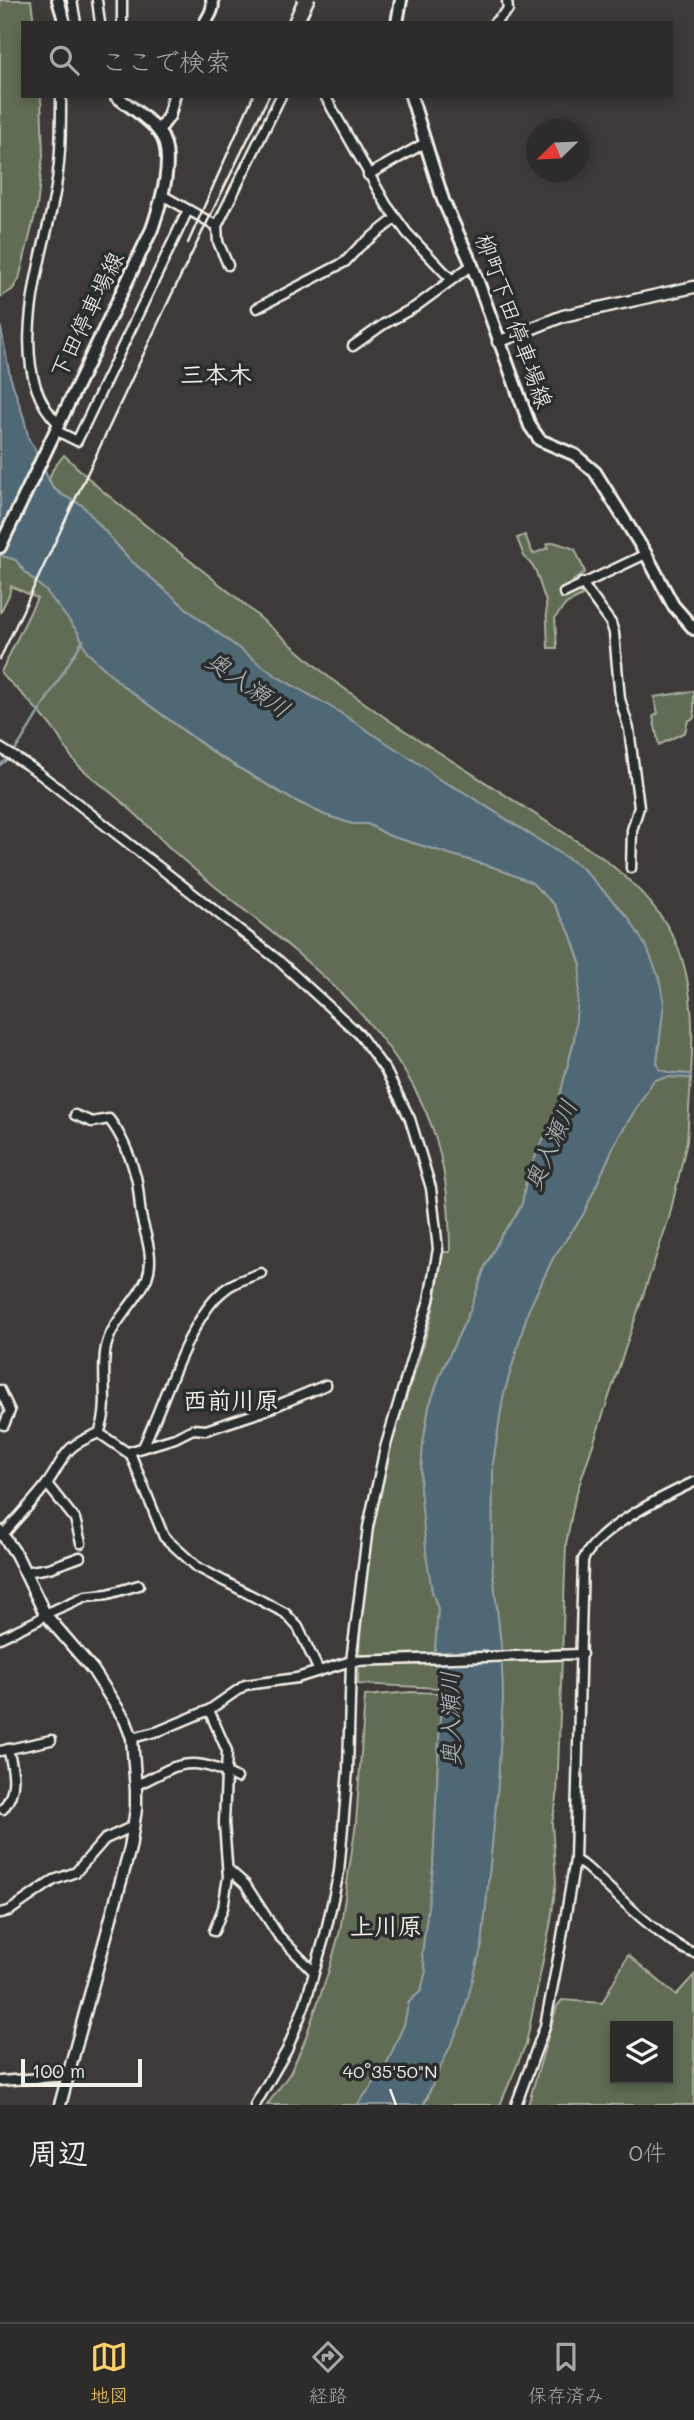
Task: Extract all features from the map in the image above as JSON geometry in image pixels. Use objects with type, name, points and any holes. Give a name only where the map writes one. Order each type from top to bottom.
[{"type":"main road","points":[[58,0],[64,21]]},
{"type":"main road","points":[[397,21],[401,0]]},
{"type":"main road","points":[[118,98],[158,131],[169,116],[174,98]]},
{"type":"main road","name":"柳町下田停車場線","points":[[412,98],[443,200],[472,265],[498,342],[536,435],[540,440],[575,455],[595,472],[646,554],[673,604],[694,629]]},
{"type":"main road","name":"下田停車場線","points":[[0,547],[152,229],[162,195],[167,149],[158,131]]},
{"type":"street","points":[[72,0],[76,21]]},
{"type":"street","points":[[97,0],[100,21]]},
{"type":"street","points":[[122,0],[122,21]]},
{"type":"street","points":[[496,21],[508,10],[507,0]]},
{"type":"street","points":[[61,98],[60,167],[36,282],[29,345],[32,372],[55,431],[77,441],[188,210]]},
{"type":"street","points":[[228,265],[218,242],[217,226],[280,98]]},
{"type":"street","points":[[326,98],[396,218],[451,279]]},
{"type":"street","points":[[369,175],[425,143]]},
{"type":"street","points":[[162,195],[217,226]]},
{"type":"street","points":[[257,307],[345,262],[359,247],[396,218]]},
{"type":"street","points":[[352,346],[426,300],[472,265]]},
{"type":"street","points":[[498,342],[563,316],[694,287]]},
{"type":"street","points":[[564,593],[646,554]]},
{"type":"street","points":[[582,583],[611,623],[614,633],[620,699],[629,729],[639,807],[632,830],[631,868]]},
{"type":"street","points":[[0,748],[32,768],[228,919],[359,1034],[386,1071],[410,1119],[431,1188],[438,1249],[429,1300],[384,1448],[368,1527],[354,1661],[340,1860],[325,1935],[305,2004],[286,2050],[255,2105]]},
{"type":"street","points":[[75,1115],[92,1122],[109,1119],[117,1130],[136,1177],[150,1253],[147,1279],[136,1300],[116,1324],[106,1349],[105,1410],[99,1433]]},
{"type":"street","points":[[143,1447],[182,1358],[210,1304],[238,1281],[261,1273]]},
{"type":"street","points":[[128,1452],[175,1438],[192,1429],[206,1430],[261,1412],[326,1385]]},
{"type":"street","points":[[1,1396],[10,1415],[4,1425]]},
{"type":"street","points":[[99,1433],[131,1455],[164,1538],[197,1567],[285,1613],[302,1635],[319,1671]]},
{"type":"street","points":[[61,2105],[131,1848],[136,1785],[132,1738],[125,1720],[93,1670],[45,1614],[26,1572],[1,1533],[47,1484],[68,1449],[99,1433]]},
{"type":"street","points":[[516,2105],[544,2026],[575,1860],[583,1560],[588,1551],[622,1522],[653,1501],[694,1482]]},
{"type":"street","points":[[47,1484],[75,1518],[81,1544]]},
{"type":"street","points":[[26,1572],[49,1569],[79,1556]]},
{"type":"street","points":[[0,1638],[86,1596],[96,1597],[139,1585]]},
{"type":"street","points":[[132,1738],[159,1731],[209,1710],[245,1685],[297,1678],[354,1661],[579,1654]]},
{"type":"street","points":[[209,1710],[225,1744],[224,1824],[229,1869],[223,1908],[214,1931]]},
{"type":"street","points":[[4,1809],[11,1799],[14,1785],[4,1750],[51,1740]]},
{"type":"street","points":[[136,1785],[168,1769],[190,1764],[211,1765],[237,1778]]},
{"type":"street","points":[[0,1913],[9,1911],[54,1880],[76,1872],[105,1839],[134,1826]]},
{"type":"street","points":[[575,1860],[664,1936],[694,1953]]},
{"type":"street","points":[[229,1869],[245,1884],[278,1935],[314,1972]]},
{"type":"street","points":[[0,2081],[68,2076]]},
{"type":"green space","points":[[0,0],[31,0],[34,21],[21,21],[21,98],[41,98],[43,155],[37,207],[19,279],[12,290],[0,297]]},
{"type":"green space","points":[[64,455],[100,489],[237,598],[331,679],[390,721],[600,856],[639,890],[656,909],[670,931],[683,964],[692,1020],[691,1074],[659,1070],[657,1062],[664,1003],[628,917],[581,867],[462,791],[438,779],[331,707],[276,676],[199,619],[130,560],[82,505],[62,495],[52,486],[49,479]]},
{"type":"green space","points":[[525,535],[533,554],[548,548],[547,544],[554,542],[575,549],[585,572],[573,581],[582,596],[566,604],[555,618],[557,648],[548,648],[546,602],[535,569],[524,556],[517,538]]},
{"type":"green space","points":[[0,555],[16,560],[46,591],[78,632],[88,653],[122,685],[215,754],[290,798],[325,815],[353,824],[368,824],[390,836],[493,867],[531,882],[554,904],[570,933],[581,965],[579,1001],[574,1041],[556,1111],[527,1176],[522,1204],[485,1267],[470,1311],[441,1373],[429,1407],[420,1488],[432,1591],[438,1609],[435,1651],[440,1688],[358,1684],[366,1573],[379,1490],[431,1316],[442,1252],[450,1252],[445,1181],[438,1146],[426,1112],[404,1071],[378,1034],[348,1000],[279,938],[173,851],[137,815],[78,765],[46,719],[4,676],[1,672],[37,598],[11,586],[0,613]]},
{"type":"green space","points":[[694,691],[694,718],[688,721],[685,732],[659,745],[653,717],[658,713],[654,697]]},
{"type":"green space","points":[[669,1077],[691,1078],[687,1141],[669,1218],[575,1498],[566,1544],[557,1798],[552,1823],[556,1881],[551,1921],[526,2044],[500,2105],[423,2105],[482,1945],[498,1783],[503,1695],[501,1646],[492,1564],[493,1463],[503,1397],[528,1311],[553,1258],[583,1215],[616,1141],[653,1080]]},
{"type":"green space","points":[[411,1692],[440,1693],[441,1698],[433,1868],[422,1955],[426,1971],[421,1991],[409,2002],[404,2025],[384,2070],[357,2105],[267,2105],[290,2073],[303,2045],[340,1931],[356,1823],[365,1696]]},
{"type":"green space","points":[[628,1955],[676,1995],[694,1975],[694,2105],[528,2105],[557,2006],[562,2000],[602,2003]]},
{"type":"water","name":"奥入瀬川","points":[[0,323],[10,376],[29,440],[52,487],[82,505],[130,560],[199,619],[276,676],[331,707],[424,767],[438,779],[462,791],[581,867],[628,917],[647,948],[659,978],[664,1003],[657,1062],[659,1069],[670,1073],[691,1074],[691,1078],[669,1077],[654,1080],[616,1141],[583,1215],[553,1258],[528,1311],[503,1397],[493,1463],[492,1564],[501,1646],[503,1695],[498,1783],[482,1945],[461,2023],[423,2105],[357,2105],[384,2070],[404,2025],[409,2002],[421,1991],[426,1971],[422,1955],[433,1868],[441,1698],[435,1651],[438,1609],[427,1560],[420,1488],[423,1444],[429,1407],[441,1373],[470,1311],[485,1267],[522,1204],[527,1176],[556,1111],[574,1041],[581,965],[570,933],[554,904],[531,882],[493,867],[390,836],[368,824],[353,824],[325,815],[290,798],[216,754],[122,685],[88,653],[78,632],[46,591],[16,560],[0,555]]},
{"type":"waterway","points":[[0,765],[20,743],[83,640]]},
{"type":"railway","points":[[288,21],[297,0]]},
{"type":"railway","points":[[305,21],[315,0]]},
{"type":"railway","points":[[188,243],[252,98]]},
{"type":"railway","points":[[0,659],[170,298],[268,98]]},
{"type":"district","name":"三本木","points":[[216,375]]},
{"type":"district","name":"西前川原","points":[[231,1401]]},
{"type":"district","name":"上川原","points":[[386,1927]]}]
